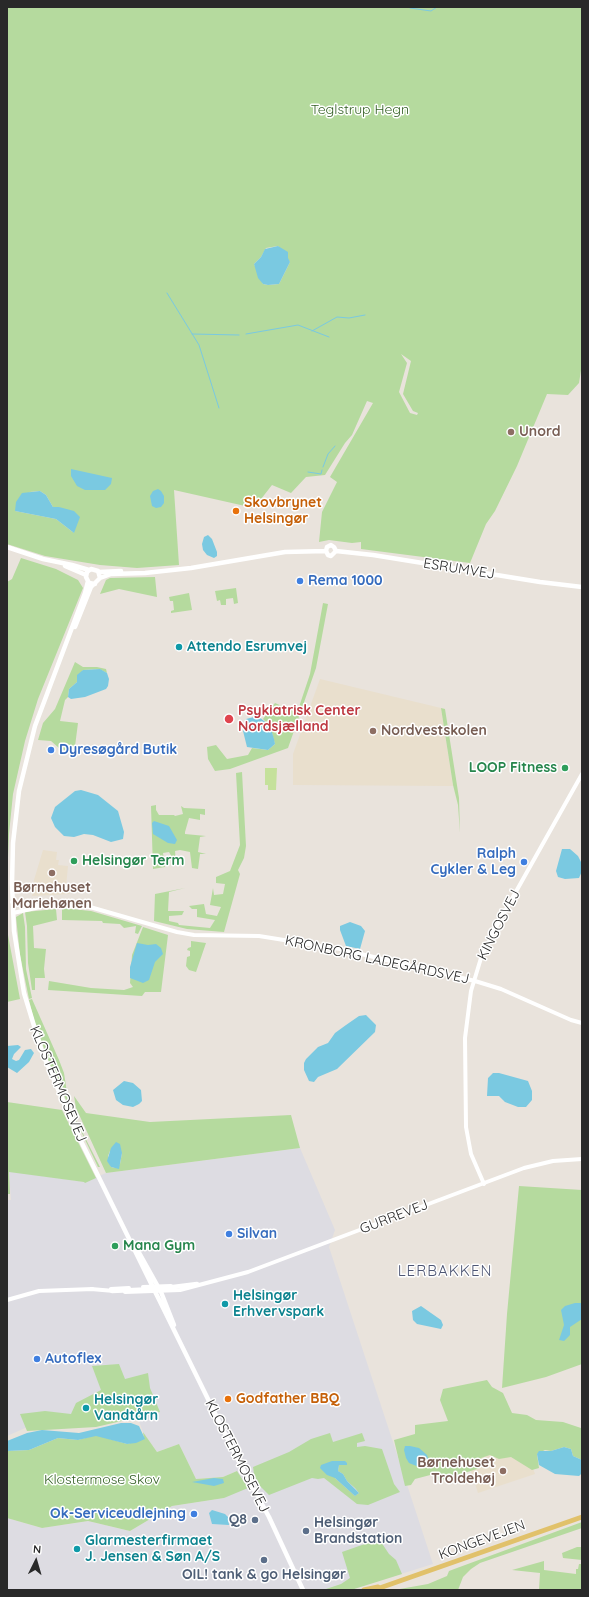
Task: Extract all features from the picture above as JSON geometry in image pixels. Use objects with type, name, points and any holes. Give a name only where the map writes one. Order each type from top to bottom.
[{"type":"main road","points":[[331,545],[334,546],[336,551],[331,556],[328,555],[326,551],[327,547],[331,545]]},
{"type":"main road","points":[[7,548],[89,570],[94,569],[99,572],[153,572]]},
{"type":"main road","points":[[56,562],[86,575],[88,581],[95,584],[100,578],[110,574],[191,568],[285,552],[326,551]]},
{"type":"main road","name":"ESRUMVEJ","points":[[336,551],[373,555],[540,582],[582,587]]},
{"type":"main road","points":[[86,575],[89,570]]},
{"type":"main road","points":[[99,572],[100,578]]},
{"type":"main road","name":"KLOSTERMOSEVEJ","points":[[88,581],[35,726],[23,773],[13,843],[12,902],[17,951],[31,1021],[42,1052],[76,1130],[131,1242],[174,1323],[175,1332]]},
{"type":"main road","name":"KLOSTERMOSEVEJ","points":[[68,638],[91,587],[95,584]]},
{"type":"main road","name":"KLOSTERMOSEVEJ","points":[[131,1242],[145,1261],[175,1332],[299,1579],[306,1590]]},
{"type":"main road","points":[[112,1291],[156,1289],[197,1284]]},
{"type":"main road","name":"KONGEVEJEN","points":[[374,1590],[582,1517]]},
{"type":"main road","name":"KLOSTERMOSEVEJ","points":[[299,1579],[303,1590]]},
{"type":"main road","points":[[364,1590],[391,1585]]},
{"type":"main road","name":"KONGEVEJEN","points":[[380,1590],[391,1585]]},
{"type":"street","name":"KINGOSVEJ","points":[[484,1184],[471,1154],[466,1127],[465,1038],[469,1004],[474,980],[481,958],[495,929],[582,774]]},
{"type":"street","name":"KRONBORG LADEGÅRDSVEJ","points":[[12,902],[90,907],[177,932],[194,935],[254,936],[314,944],[474,980],[501,989],[571,1020],[582,1023]]},
{"type":"street","name":"KRONBORG LADEGÅRDSVEJ","points":[[13,913],[48,905]]},
{"type":"street","name":"GURREVEJ","points":[[7,1300],[39,1292],[91,1289],[190,1288],[248,1272],[539,1164],[582,1159]]},
{"type":"street","name":"GURREVEJ","points":[[197,1284],[207,1283]]},
{"type":"street","name":"GURREVEJ","points":[[91,1289],[112,1291]]},
{"type":"shaded area","name":"Nordvestskolen","points":[[320,679],[441,708],[453,786],[293,785],[293,754]]},
{"type":"shaded area","name":"Børnehuset Mariehønen","points":[[43,850],[57,852],[56,860],[59,860],[58,865],[68,866],[66,887],[70,894],[32,896],[34,880]]},
{"type":"shaded area","points":[[300,1148],[335,1230],[329,1247],[433,1564],[349,1590],[7,1590],[7,1518],[42,1528],[88,1521],[130,1531],[172,1506],[224,1498],[237,1471],[223,1477],[196,1479],[179,1444],[157,1452],[143,1432],[137,1416],[32,1425],[7,1436],[7,1200],[11,1200],[9,1171],[84,1182],[106,1173]]},
{"type":"shaded area","name":"Børnehuset Troldehøj","points":[[498,1448],[533,1468],[535,1474],[478,1493],[470,1468],[480,1452]]},
{"type":"green space","name":"Teglstrup Hegn","points":[[7,7],[582,7],[582,364],[579,383],[568,395],[547,394],[517,466],[495,511],[486,524],[470,563],[361,549],[361,542],[352,543],[329,540],[319,542],[322,512],[337,482],[330,477],[373,403],[367,401],[352,435],[345,443],[325,475],[306,477],[291,493],[272,485],[254,508],[174,490],[179,565],[137,568],[100,565],[45,556],[7,544]],"holes":[[[278,246],[290,262],[279,284],[263,284],[254,264],[261,257],[266,248]],[[401,354],[411,361],[403,394],[413,411],[418,413],[417,415],[410,413],[399,392],[407,363]],[[40,491],[46,495],[53,507],[59,507],[74,533],[56,519],[15,511],[30,492]]]},
{"type":"green space","points":[[21,558],[56,569],[78,580],[83,588],[38,699],[25,741],[13,794],[9,834],[7,881],[7,582],[12,579]]},
{"type":"green space","points":[[155,577],[157,597],[119,589],[100,594],[106,580],[110,578]]},
{"type":"green space","points":[[236,588],[238,603],[234,604],[233,598],[226,599],[226,605],[221,605],[220,600],[217,601],[215,591]]},
{"type":"green space","points":[[189,593],[192,610],[171,613],[171,611],[174,610],[173,601],[170,601],[169,597]]},
{"type":"green space","points":[[323,603],[328,604],[316,668],[288,748],[230,769],[215,771],[208,759],[207,747],[216,745],[227,759],[248,755],[252,748],[268,750],[275,744],[270,726],[263,719],[275,703],[297,713],[310,674]]},
{"type":"green space","points":[[75,662],[83,667],[97,667],[106,669],[107,673],[99,669],[83,670],[77,682],[69,689],[68,697],[65,700],[60,721],[78,723],[74,754],[59,748],[51,741],[38,740],[43,723],[55,709]]},
{"type":"green space","points":[[441,708],[445,709],[459,798],[460,833],[458,805],[453,785]]},
{"type":"green space","points":[[265,768],[277,768],[276,790],[268,790],[268,785],[265,785]]},
{"type":"green space","points":[[242,772],[246,846],[244,858],[238,870],[240,874],[224,932],[187,929],[154,921],[155,894],[185,888],[169,892],[168,911],[184,911],[182,915],[169,916],[169,921],[178,923],[179,925],[210,928],[215,920],[197,917],[197,909],[192,909],[189,906],[204,904],[206,914],[217,916],[221,907],[210,905],[213,888],[214,895],[223,894],[225,884],[216,883],[216,877],[230,871],[240,845],[236,773]]},
{"type":"green space","points":[[156,805],[156,810],[159,815],[175,816],[183,814],[181,806],[184,808],[205,809],[205,815],[200,814],[200,820],[189,818],[185,832],[185,834],[206,836],[200,837],[198,852],[206,854],[200,854],[198,869],[192,868],[190,852],[180,850],[175,851],[176,864],[169,852],[163,853],[165,867],[153,869],[151,806]]},
{"type":"green space","points":[[7,896],[8,935],[20,999],[7,1002]]},
{"type":"green space","points":[[62,908],[91,911],[142,926],[138,934],[135,933],[136,926],[124,928],[120,924],[103,923],[102,921],[62,920]]},
{"type":"green space","points":[[56,909],[57,920],[33,926],[34,948],[46,949],[44,969],[45,978],[35,978],[35,990],[32,990],[28,963],[25,912]]},
{"type":"green space","points":[[23,913],[25,927],[26,969],[32,998],[29,999],[20,955],[16,917]]},
{"type":"green space","points":[[143,927],[168,935],[161,992],[145,992],[142,996],[48,990],[49,981],[91,988],[124,990],[133,987],[130,983],[132,955]]},
{"type":"green space","points":[[191,941],[206,943],[196,972],[189,970],[186,966],[187,957],[190,956],[190,951],[187,950],[191,947]]},
{"type":"green space","points":[[32,999],[64,1073],[69,1106],[51,1068],[34,1020],[29,1000]]},
{"type":"green space","points":[[74,1096],[86,1113],[150,1122],[291,1115],[300,1148],[106,1173],[76,1108]],"holes":[[[110,1151],[122,1153],[120,1164],[115,1168],[111,1167],[108,1156]]]},
{"type":"green space","points":[[7,1102],[62,1110],[96,1178],[85,1183],[9,1172],[10,1194],[7,1194]]},
{"type":"green space","points":[[70,1107],[100,1167],[98,1167]]},
{"type":"green space","points":[[519,1186],[582,1190],[582,1364],[546,1377],[502,1388],[507,1314]]},
{"type":"green space","points":[[119,1364],[125,1379],[148,1373],[150,1388],[160,1412],[96,1427],[27,1431],[20,1414],[45,1411],[71,1414],[76,1403],[101,1390],[92,1366]]},
{"type":"green space","points":[[487,1380],[492,1387],[503,1393],[512,1413],[527,1415],[536,1420],[563,1422],[581,1428],[582,1460],[573,1456],[571,1449],[564,1447],[551,1451],[545,1450],[537,1454],[539,1468],[532,1470],[511,1457],[499,1459],[490,1455],[481,1458],[480,1468],[439,1481],[434,1474],[415,1479],[411,1485],[405,1486],[394,1440],[415,1434],[415,1425],[448,1421],[440,1400],[443,1389]]},
{"type":"green space","name":"Klostermose Skov","points":[[143,1432],[157,1452],[179,1444],[196,1479],[223,1477],[237,1471],[248,1488],[224,1498],[172,1506],[130,1531],[88,1521],[42,1528],[7,1518],[7,1451],[29,1450],[58,1438],[78,1440],[96,1435],[127,1444],[144,1439]]},
{"type":"green space","points":[[330,1433],[333,1442],[362,1433],[365,1441],[357,1443],[357,1447],[365,1446],[382,1449],[394,1484],[400,1492],[368,1505],[357,1504],[324,1478],[312,1478],[269,1495],[258,1484],[253,1467],[289,1452],[311,1439]],"holes":[[[335,1462],[347,1465],[339,1465],[338,1471],[343,1474],[347,1481],[359,1493],[355,1496],[335,1478]]]},
{"type":"green space","points":[[582,1522],[582,1528],[480,1563],[463,1577],[458,1590],[394,1590],[428,1584],[447,1576],[449,1571]]},
{"type":"green space","points":[[379,1539],[389,1554],[396,1560],[402,1574],[351,1590],[323,1590],[341,1584],[350,1578],[342,1552]]},
{"type":"green space","points":[[577,1547],[582,1547],[582,1560],[563,1558],[562,1553]]},
{"type":"green space","points":[[544,1561],[544,1570],[576,1574],[576,1569],[578,1569],[579,1564],[582,1564],[582,1590],[539,1590],[540,1573],[512,1570]]},
{"type":"water","points":[[278,246],[288,252],[290,262],[279,284],[263,284],[258,278],[254,264],[261,257],[265,249]]},
{"type":"water","points":[[71,469],[112,478],[111,484],[105,490],[85,490],[77,486],[71,476]]},
{"type":"water","points":[[158,489],[164,496],[164,503],[161,507],[156,508],[152,506],[150,496],[153,491]]},
{"type":"water","points":[[40,491],[46,495],[53,507],[74,511],[80,517],[74,533],[56,519],[15,511],[16,502],[22,493]]},
{"type":"water","points":[[208,535],[212,539],[217,552],[217,556],[214,558],[207,555],[203,550],[202,544],[204,537]]},
{"type":"water","points":[[100,669],[107,673],[109,679],[106,689],[85,697],[71,699],[68,697],[69,689],[77,682],[77,675],[83,670]]},
{"type":"water","points":[[258,716],[270,726],[274,739],[275,744],[268,750],[247,747],[243,731],[246,719]]},
{"type":"water","points":[[81,790],[98,795],[118,811],[124,832],[123,839],[111,842],[93,835],[84,834],[74,837],[64,836],[55,827],[51,818],[55,807],[75,791]]},
{"type":"water","points":[[154,821],[169,826],[177,840],[175,844],[168,843],[153,834],[152,823]]},
{"type":"water","points":[[562,849],[570,849],[578,856],[582,864],[582,871],[579,878],[565,879],[558,877],[556,871]]},
{"type":"water","points":[[350,922],[361,926],[365,931],[360,949],[346,946],[340,930],[340,926]]},
{"type":"water","points":[[137,943],[148,945],[156,944],[161,948],[163,954],[155,962],[149,980],[143,983],[130,978],[130,967]]},
{"type":"water","points":[[366,1015],[376,1025],[375,1032],[337,1069],[318,1077],[314,1082],[309,1081],[304,1070],[304,1063],[306,1059],[318,1047],[328,1043],[335,1033],[359,1016]]},
{"type":"water","points":[[18,1045],[21,1047],[14,1054],[12,1059],[16,1061],[19,1060],[25,1050],[31,1049],[34,1053],[29,1062],[17,1073],[7,1067],[7,1046]]},
{"type":"water","points":[[493,1073],[499,1073],[528,1081],[532,1091],[532,1100],[526,1107],[518,1107],[505,1102],[499,1096],[487,1096],[488,1078]]},
{"type":"water","points":[[124,1081],[133,1083],[141,1090],[142,1101],[133,1107],[123,1105],[116,1100],[113,1090]]},
{"type":"water","points":[[116,1142],[120,1144],[122,1153],[119,1169],[111,1167],[107,1161],[111,1148]]},
{"type":"water","points":[[575,1303],[582,1303],[582,1319],[570,1327],[570,1335],[564,1341],[559,1340],[564,1325],[561,1310],[565,1306]]},
{"type":"water","points":[[421,1306],[441,1320],[443,1325],[441,1329],[417,1324],[413,1320],[412,1311]]},
{"type":"water","points":[[121,1423],[131,1423],[139,1426],[145,1439],[136,1443],[127,1444],[96,1436],[78,1440],[58,1438],[29,1450],[7,1451],[7,1441],[27,1433],[42,1430],[79,1433]]},
{"type":"water","points":[[405,1446],[419,1448],[427,1455],[430,1464],[429,1466],[419,1467],[409,1463],[404,1450]]},
{"type":"water","points":[[564,1447],[571,1449],[573,1456],[582,1460],[582,1473],[579,1476],[555,1474],[539,1465],[537,1454],[539,1451],[551,1451]]},
{"type":"water","points":[[332,1461],[345,1461],[347,1463],[347,1465],[339,1465],[338,1471],[343,1474],[347,1481],[359,1493],[355,1496],[335,1478],[327,1475],[320,1468],[321,1465]]},
{"type":"water","points":[[214,1478],[223,1479],[224,1483],[214,1486],[192,1482]]},
{"type":"water","points":[[212,1510],[225,1514],[228,1517],[229,1525],[212,1524],[209,1513]]},
{"type":"waterway","points":[[410,8],[431,11],[437,7]]},
{"type":"waterway","points":[[167,293],[199,345],[219,408]]},
{"type":"waterway","points":[[312,331],[337,317],[349,318],[365,315]]},
{"type":"waterway","points":[[246,334],[298,325],[329,337]]},
{"type":"waterway","points":[[192,334],[239,335]]},
{"type":"waterway","points":[[323,467],[328,454],[335,446]]},
{"type":"waterway","points":[[308,472],[321,474],[322,470]]},
{"type":"place","name":"Unord","points":[[511,432]]},
{"type":"place","name":"Skovbrynet Helsingør","points":[[236,511]]},
{"type":"place","name":"Rema 1000","points":[[300,581]]},
{"type":"place","name":"Attendo Esrumvej","points":[[179,647]]},
{"type":"place","name":"Psykiatrisk Center Nordsjælland","points":[[229,719]]},
{"type":"place","name":"Nordvestskolen","points":[[373,731]]},
{"type":"place","name":"Dyresøgård Butik","points":[[51,750]]},
{"type":"place","name":"LOOP Fitness","points":[[565,768]]},
{"type":"place","name":"Helsingør Term","points":[[74,861]]},
{"type":"place","name":"Ralph Cykler & Leg","points":[[524,862]]},
{"type":"place","name":"Børnehuset Mariehønen","points":[[52,873]]},
{"type":"place","name":"Silvan","points":[[229,1234]]},
{"type":"place","name":"Mana Gym","points":[[115,1246]]},
{"type":"place","name":"Helsingør Erhvervspark","points":[[225,1304]]},
{"type":"place","name":"Autoflex","points":[[37,1359]]},
{"type":"place","name":"Godfather BBQ","points":[[228,1399]]},
{"type":"place","name":"Helsingør Vandtårn","points":[[86,1408]]},
{"type":"place","name":"Børnehuset Troldehøj","points":[[503,1471]]},
{"type":"place","name":"Ok-Serviceudlejning","points":[[194,1514]]},
{"type":"place","name":"Q8","points":[[255,1520]]},
{"type":"place","name":"Helsingør Brandstation","points":[[306,1531]]},
{"type":"place","name":"Glarmesterfirmaet J. Jensen & Søn A/S","points":[[77,1549]]},
{"type":"place","name":"OIL! tank & go Helsingør","points":[[264,1560]]},
{"type":"district","name":"LERBAKKEN","points":[[445,1271]]}]
